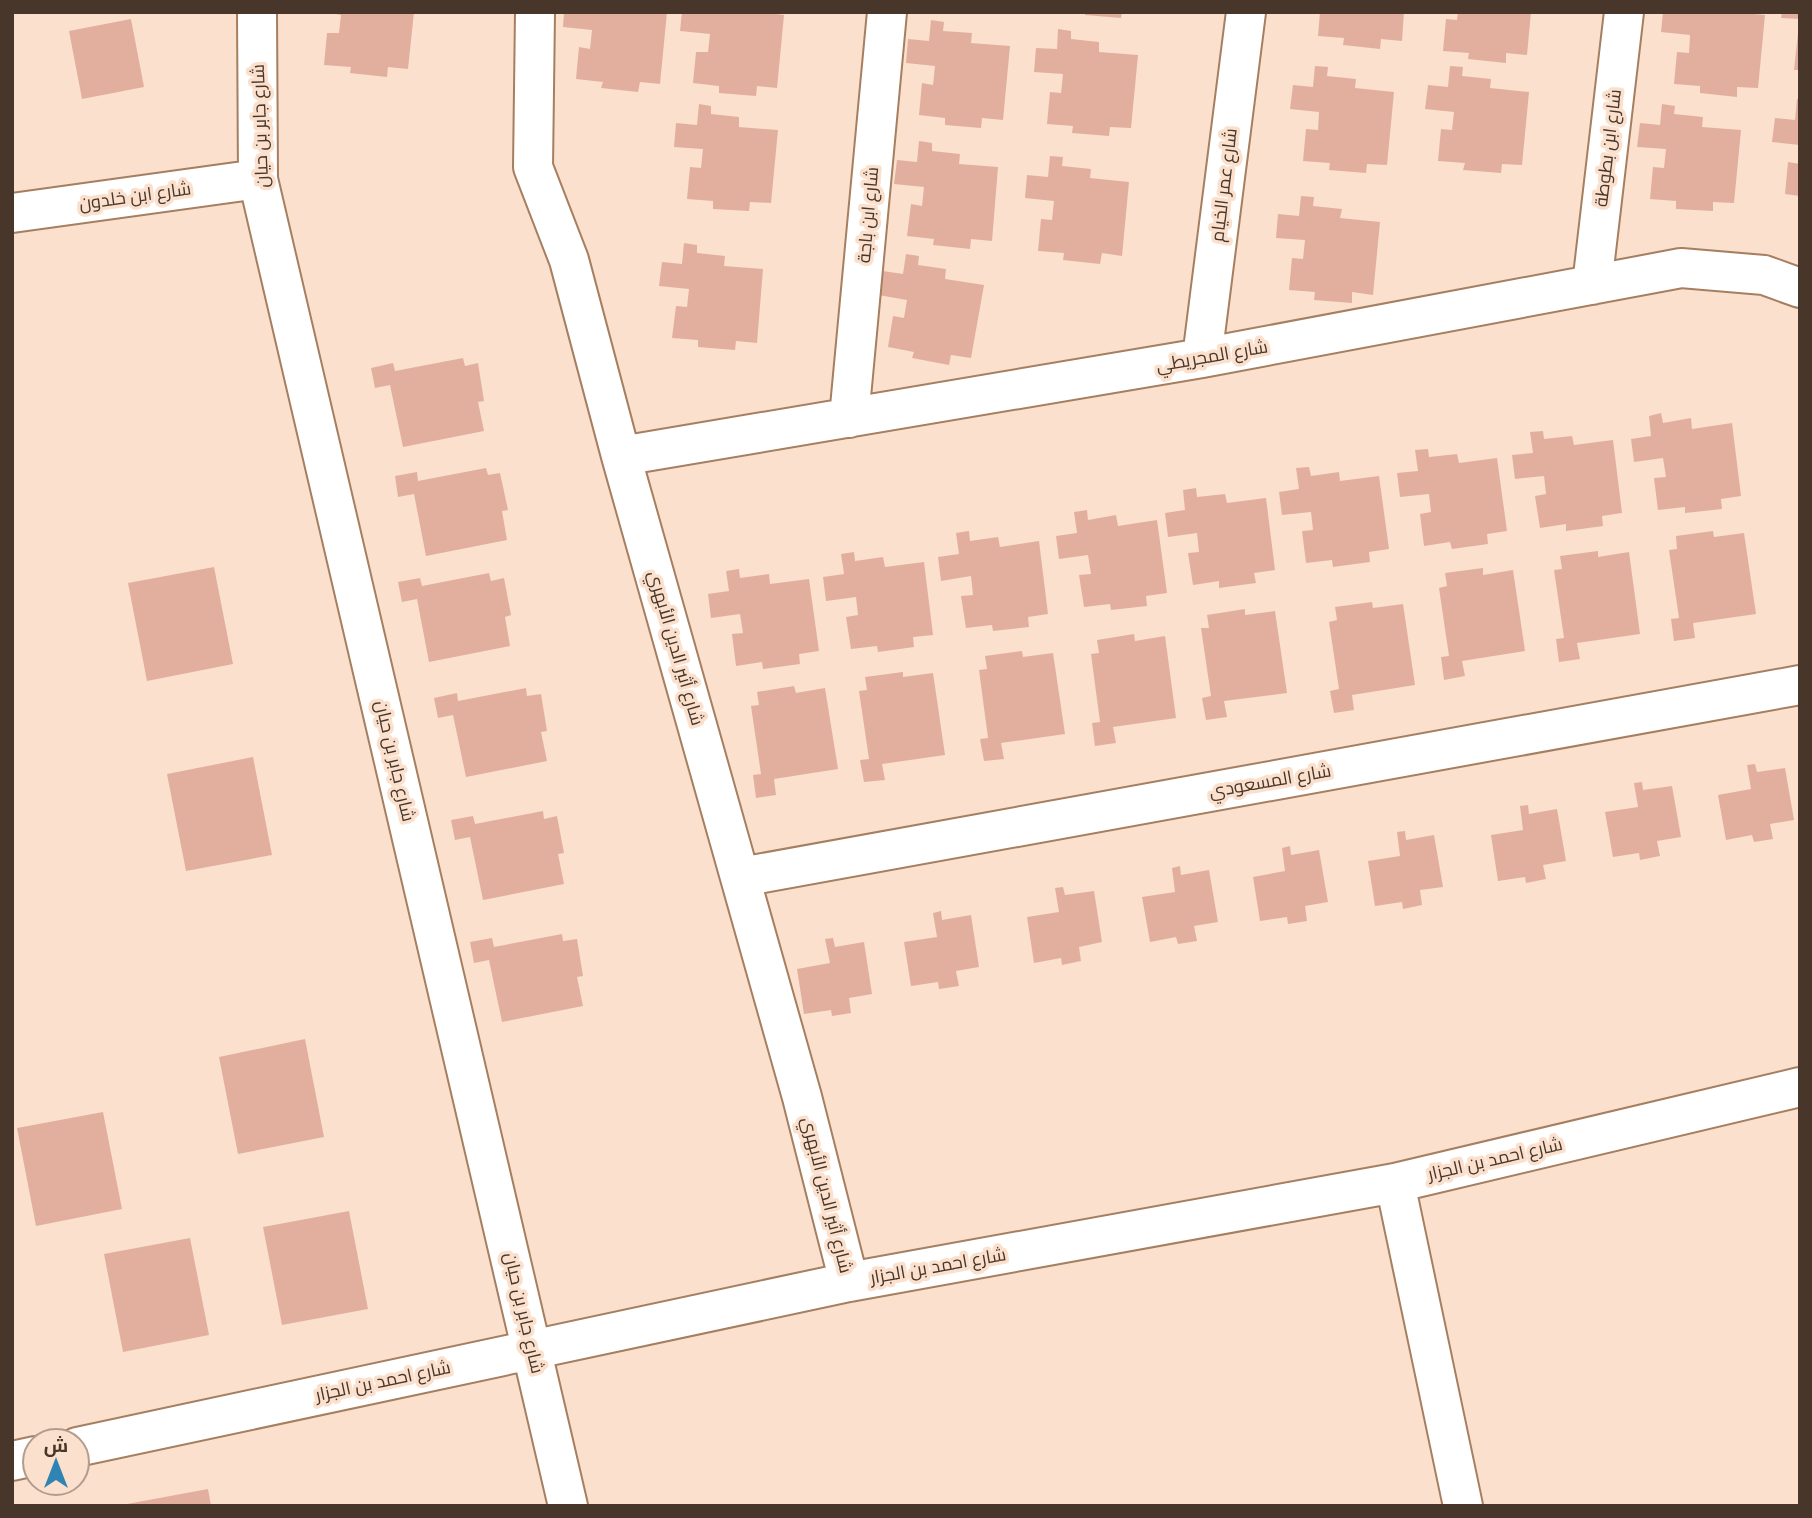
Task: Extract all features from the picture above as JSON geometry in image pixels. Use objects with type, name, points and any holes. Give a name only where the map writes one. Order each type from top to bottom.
[{"type":"street","name":"شارع جابر بن حيان","points":[[257,12],[258,179],[568,1506]]},
{"type":"street","name":"شارع أثير الدين الأبهري","points":[[535,12],[533,167],[569,260],[621,456],[741,877],[849,1282]]},
{"type":"street","name":"شارع ابن باجة","points":[[849,418],[887,12]]},
{"type":"street","name":"شارع عمر الخيام","points":[[1202,358],[1246,12]]},
{"type":"street","name":"شارع ابن بطوطة","points":[[1592,285],[1625,12]]},
{"type":"street","name":"شارع ابن خلدون","points":[[12,213],[258,179]]},
{"type":"street","name":"شارع المجريطي","points":[[621,456],[1202,358],[1681,268],[1764,275],[1800,288]]},
{"type":"street","name":"شارع المسعودي","points":[[741,877],[1800,685]]},
{"type":"street","name":"شارع احمد بن الجزار","points":[[91,1444],[849,1282],[1395,1183],[1800,1087]]},
{"type":"street","points":[[1395,1183],[1464,1506]]},
{"type":"building","points":[[336,12],[414,12],[408,69],[388,67],[387,77],[350,73],[351,67],[324,65],[327,33],[339,33],[341,15]]},
{"type":"building","points":[[564,12],[667,12],[660,84],[640,82],[638,92],[601,88],[603,82],[576,79],[579,47],[590,49],[592,30],[563,27]]},
{"type":"building","points":[[682,12],[759,12],[784,15],[777,88],[757,86],[756,96],[719,93],[719,86],[693,83],[696,52],[708,52],[710,34],[680,31]]},
{"type":"building","points":[[1085,12],[1122,12],[1121,18],[1085,15]]},
{"type":"building","points":[[1320,12],[1404,12],[1402,41],[1381,39],[1380,49],[1343,45],[1344,38],[1318,36]]},
{"type":"building","points":[[1458,12],[1531,12],[1527,55],[1506,53],[1506,63],[1468,59],[1469,53],[1443,51],[1446,19],[1457,20]]},
{"type":"building","points":[[1663,12],[1765,15],[1758,88],[1737,87],[1737,97],[1700,93],[1700,86],[1674,84],[1677,52],[1689,53],[1690,35],[1661,32]]},
{"type":"building","points":[[1782,12],[1800,12],[1800,19],[1781,18]]},
{"type":"building","points":[[131,19],[144,87],[82,99],[69,31]]},
{"type":"building","points":[[931,20],[944,22],[943,31],[972,33],[971,43],[1010,46],[1003,120],[982,118],[981,128],[945,125],[945,118],[919,115],[922,83],[933,85],[935,66],[906,63],[908,39],[929,41]]},
{"type":"building","points":[[1058,29],[1071,31],[1071,39],[1099,42],[1099,52],[1138,55],[1131,128],[1110,127],[1109,136],[1072,133],[1073,126],[1047,124],[1050,92],[1061,93],[1063,74],[1034,72],[1036,48],[1057,49]]},
{"type":"building","points":[[1798,33],[1800,70],[1794,70]]},
{"type":"building","points":[[1315,66],[1328,67],[1327,76],[1356,79],[1355,88],[1394,92],[1387,165],[1367,164],[1366,173],[1329,170],[1330,163],[1303,161],[1306,129],[1318,130],[1319,112],[1290,109],[1293,85],[1313,87]]},
{"type":"building","points":[[1450,66],[1463,67],[1462,76],[1491,79],[1490,88],[1529,92],[1522,165],[1502,164],[1501,173],[1463,170],[1465,163],[1438,161],[1441,129],[1452,130],[1454,112],[1425,109],[1428,85],[1448,87]]},
{"type":"building","points":[[1797,99],[1800,100],[1800,145],[1772,142],[1775,118],[1795,120]]},
{"type":"building","points":[[699,104],[711,106],[711,114],[739,117],[739,127],[778,130],[771,203],[750,202],[749,211],[713,209],[713,201],[687,199],[690,167],[701,168],[703,149],[674,147],[676,123],[697,125]]},
{"type":"building","points":[[1662,104],[1675,106],[1674,114],[1703,117],[1702,127],[1741,130],[1734,203],[1713,202],[1713,211],[1676,209],[1676,201],[1650,199],[1653,167],[1664,168],[1666,149],[1637,147],[1640,123],[1660,125]]},
{"type":"building","points":[[919,141],[932,143],[932,151],[960,154],[959,164],[998,167],[992,241],[971,239],[970,249],[933,245],[934,239],[907,236],[911,204],[922,206],[924,187],[894,184],[897,160],[917,162]]},
{"type":"building","points":[[1050,156],[1063,157],[1062,166],[1091,169],[1090,178],[1129,182],[1122,256],[1102,253],[1100,264],[1063,260],[1064,253],[1038,251],[1041,219],[1052,220],[1054,201],[1025,198],[1027,175],[1048,177]]},
{"type":"building","points":[[1788,162],[1800,164],[1800,196],[1785,194]]},
{"type":"building","points":[[1301,196],[1314,197],[1313,206],[1342,209],[1340,218],[1380,222],[1373,295],[1352,292],[1352,303],[1314,300],[1315,292],[1289,290],[1292,258],[1303,259],[1305,240],[1276,238],[1278,214],[1299,216]]},
{"type":"building","points":[[684,243],[697,245],[697,253],[725,256],[724,266],[763,269],[757,343],[736,341],[735,350],[698,347],[698,340],[672,338],[676,306],[687,307],[689,289],[659,286],[662,262],[682,264]]},
{"type":"building","points":[[906,254],[919,256],[918,265],[946,269],[945,279],[984,285],[971,358],[951,355],[949,365],[912,358],[914,352],[888,347],[893,316],[904,318],[907,300],[878,295],[883,271],[903,274]]},
{"type":"building","points":[[463,358],[465,366],[478,363],[484,401],[478,402],[484,431],[403,447],[390,385],[375,388],[371,368],[393,363],[395,371]]},
{"type":"building","points":[[1661,413],[1663,423],[1691,418],[1692,429],[1732,423],[1741,496],[1721,499],[1722,509],[1685,513],[1685,507],[1658,510],[1654,478],[1666,477],[1663,458],[1634,462],[1631,439],[1651,436],[1649,416]]},
{"type":"building","points":[[1543,431],[1544,439],[1572,436],[1574,445],[1613,440],[1622,513],[1602,516],[1603,526],[1566,531],[1566,524],[1540,528],[1535,496],[1546,494],[1544,476],[1515,479],[1512,455],[1533,453],[1530,432]]},
{"type":"building","points":[[1428,449],[1429,457],[1457,454],[1459,463],[1497,458],[1507,531],[1487,534],[1488,544],[1452,549],[1450,542],[1424,546],[1420,514],[1431,512],[1429,494],[1400,497],[1397,473],[1418,471],[1415,450]]},
{"type":"building","points":[[1309,467],[1311,476],[1339,472],[1340,481],[1379,476],[1389,549],[1369,552],[1370,562],[1333,567],[1332,560],[1306,563],[1302,531],[1313,530],[1311,512],[1282,515],[1279,492],[1299,489],[1296,468]]},
{"type":"building","points":[[486,468],[488,475],[500,473],[508,510],[502,511],[507,540],[426,556],[414,494],[398,497],[395,476],[417,472],[418,481]]},
{"type":"building","points":[[1196,488],[1197,497],[1225,494],[1227,503],[1266,498],[1275,570],[1254,573],[1256,583],[1219,588],[1219,581],[1193,585],[1188,553],[1199,552],[1197,533],[1168,537],[1165,513],[1185,510],[1183,490]]},
{"type":"building","points":[[1087,510],[1088,520],[1116,515],[1118,526],[1157,520],[1167,593],[1146,596],[1147,606],[1111,610],[1110,604],[1084,607],[1079,575],[1091,574],[1088,555],[1059,559],[1056,536],[1077,533],[1074,512]]},
{"type":"building","points":[[969,531],[970,541],[998,537],[1000,547],[1039,541],[1048,614],[1028,617],[1029,627],[993,631],[992,625],[966,628],[961,596],[973,595],[971,576],[941,581],[938,557],[959,554],[956,533]]},
{"type":"building","points":[[1713,531],[1714,537],[1744,533],[1756,614],[1693,623],[1695,638],[1674,641],[1671,619],[1679,618],[1669,550],[1677,549],[1676,536]]},
{"type":"building","points":[[1598,551],[1598,557],[1629,552],[1640,634],[1577,643],[1580,659],[1559,662],[1556,639],[1564,638],[1554,570],[1562,569],[1560,556]]},
{"type":"building","points":[[854,552],[855,561],[883,557],[885,567],[924,562],[933,635],[913,637],[914,647],[878,652],[877,646],[851,649],[846,617],[858,615],[856,597],[826,601],[823,577],[844,574],[841,554]]},
{"type":"building","points":[[214,567],[233,664],[147,681],[128,583]]},
{"type":"building","points":[[1483,568],[1483,575],[1513,570],[1525,651],[1462,661],[1465,676],[1444,680],[1441,657],[1449,656],[1439,588],[1447,586],[1445,573]]},
{"type":"building","points":[[739,569],[740,578],[769,574],[770,584],[809,579],[819,651],[799,654],[800,664],[763,669],[762,662],[736,666],[732,634],[743,633],[740,614],[711,618],[708,594],[729,591],[726,571]]},
{"type":"building","points":[[489,573],[491,581],[504,578],[511,615],[505,617],[510,646],[429,662],[417,599],[402,602],[398,582],[420,578],[422,586]]},
{"type":"building","points":[[1372,602],[1373,608],[1403,604],[1415,685],[1352,695],[1354,710],[1334,713],[1330,691],[1339,689],[1329,622],[1337,620],[1335,607]]},
{"type":"building","points":[[1245,609],[1245,615],[1275,611],[1287,693],[1224,701],[1227,717],[1206,720],[1202,698],[1211,696],[1201,628],[1209,628],[1207,615]]},
{"type":"building","points":[[1134,634],[1135,641],[1165,636],[1176,718],[1113,727],[1116,743],[1095,746],[1092,723],[1100,722],[1091,654],[1099,653],[1097,640]]},
{"type":"building","points":[[1022,651],[1023,657],[1053,653],[1065,734],[1001,743],[1004,759],[984,761],[980,739],[988,738],[979,670],[987,669],[985,656]]},
{"type":"building","points":[[903,672],[903,677],[933,673],[945,755],[882,764],[885,780],[864,782],[860,760],[869,759],[859,691],[867,690],[865,677]]},
{"type":"building","points":[[794,686],[796,693],[825,688],[838,769],[774,779],[776,795],[756,798],[753,775],[761,774],[751,706],[759,705],[757,692]]},
{"type":"building","points":[[526,688],[527,696],[541,694],[547,731],[541,732],[547,761],[466,777],[453,715],[438,718],[434,698],[457,693],[458,701]]},
{"type":"building","points":[[253,757],[272,855],[186,871],[167,774]]},
{"type":"building","points":[[1755,764],[1757,772],[1785,768],[1794,820],[1770,824],[1773,839],[1754,842],[1752,835],[1726,840],[1718,795],[1751,789],[1747,765]]},
{"type":"building","points":[[1642,782],[1643,790],[1672,786],[1681,837],[1657,841],[1660,856],[1640,860],[1639,853],[1613,857],[1605,812],[1638,807],[1634,783]]},
{"type":"building","points":[[1528,805],[1529,814],[1557,809],[1566,861],[1543,865],[1546,879],[1526,883],[1525,877],[1498,881],[1491,835],[1523,830],[1520,806]]},
{"type":"building","points":[[543,811],[544,819],[557,816],[564,853],[558,854],[564,884],[483,900],[470,837],[455,840],[451,820],[473,816],[475,824]]},
{"type":"building","points":[[1405,831],[1406,840],[1434,835],[1443,887],[1420,890],[1422,905],[1403,909],[1402,902],[1375,906],[1368,861],[1400,856],[1397,832]]},
{"type":"building","points":[[1290,846],[1291,855],[1319,850],[1328,902],[1305,906],[1307,921],[1288,924],[1287,917],[1260,921],[1253,877],[1285,871],[1282,848]]},
{"type":"building","points":[[1180,866],[1181,875],[1209,870],[1218,922],[1194,926],[1197,941],[1178,944],[1176,937],[1150,942],[1142,897],[1175,892],[1172,868]]},
{"type":"building","points":[[1063,887],[1065,895],[1094,891],[1102,942],[1079,947],[1081,961],[1062,965],[1061,958],[1034,963],[1027,917],[1059,912],[1055,888]]},
{"type":"building","points":[[941,911],[942,920],[971,915],[979,967],[956,971],[959,986],[939,989],[938,982],[911,986],[904,942],[937,937],[933,913]]},
{"type":"building","points":[[562,934],[563,941],[577,939],[583,976],[577,977],[583,1006],[502,1022],[489,960],[474,963],[470,942],[492,938],[494,947]]},
{"type":"building","points":[[833,938],[835,947],[864,942],[872,994],[849,998],[851,1013],[832,1016],[831,1010],[804,1014],[797,969],[830,963],[825,939]]},
{"type":"building","points":[[305,1039],[324,1137],[238,1154],[219,1057]]},
{"type":"building","points":[[103,1112],[122,1209],[36,1226],[17,1128]]},
{"type":"building","points":[[349,1211],[368,1309],[282,1325],[263,1227]]},
{"type":"building","points":[[190,1238],[209,1335],[123,1352],[104,1254]]},
{"type":"building","points":[[208,1489],[211,1506],[127,1506],[127,1504]]}]
